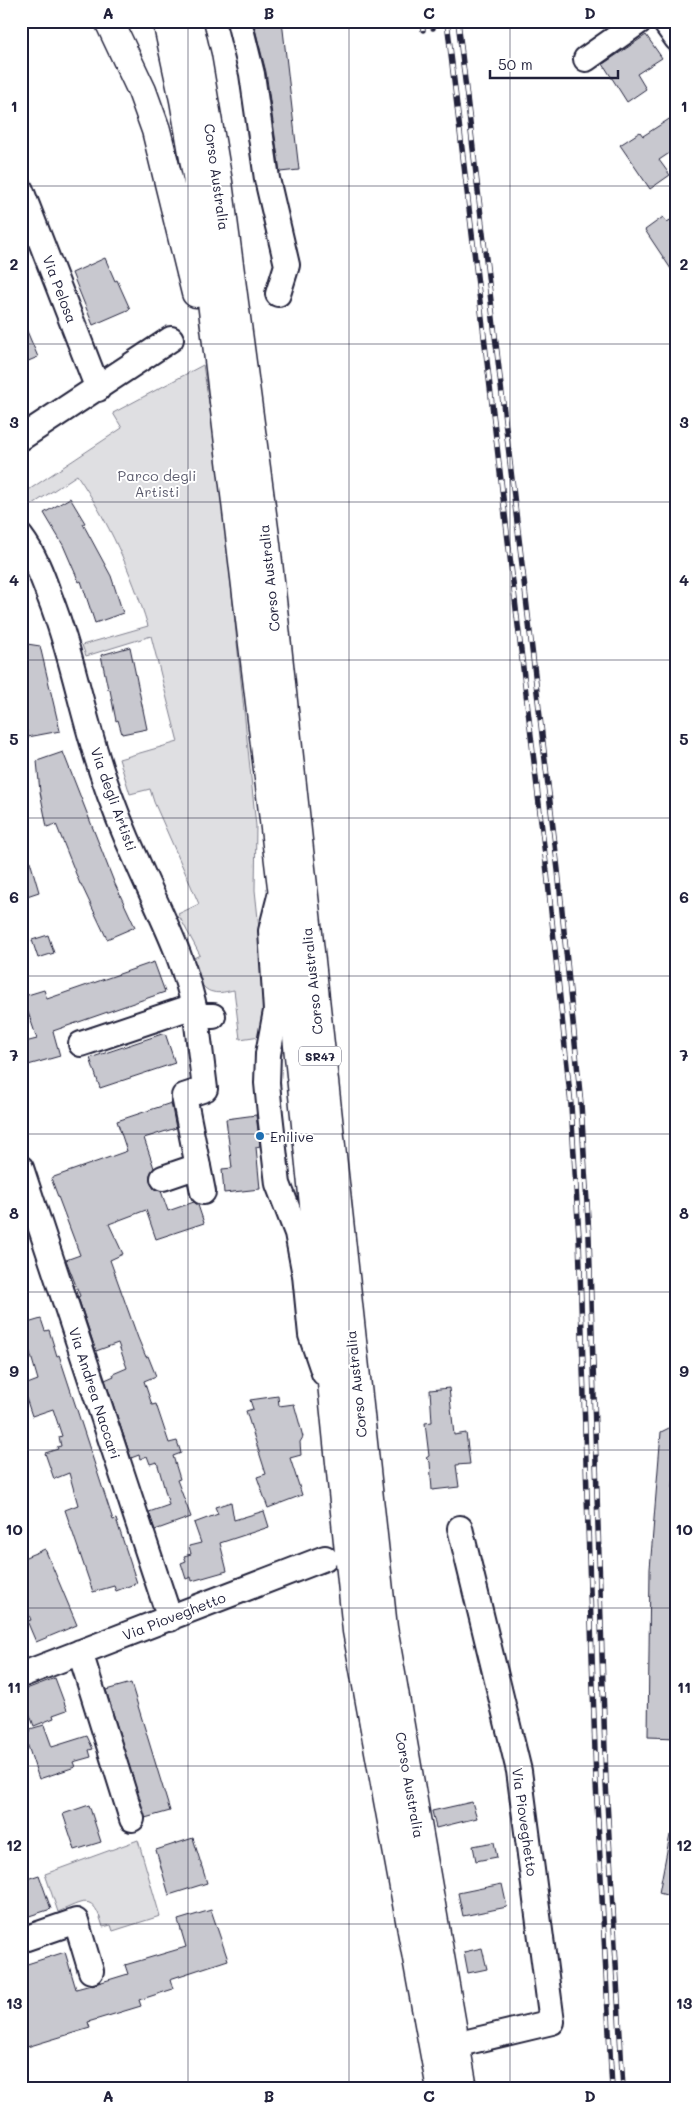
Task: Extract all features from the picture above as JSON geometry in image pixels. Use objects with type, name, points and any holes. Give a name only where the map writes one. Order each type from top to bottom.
[{"type":"highway","points":[[109,21],[142,91],[156,130],[224,405]]},
{"type":"highway","name":"Corso Australia","points":[[168,21],[197,176],[282,887],[357,1631],[441,2089]]},
{"type":"highway","name":"Corso Australia","points":[[188,21],[197,58],[218,182],[266,544],[382,1628],[463,2089]]},
{"type":"highway","points":[[196,21],[197,58]]},
{"type":"street","points":[[239,21],[252,74],[267,179],[288,265],[278,294]]},
{"type":"street","points":[[586,59],[640,21]]},
{"type":"street","points":[[664,21],[677,39]]},
{"type":"street","name":"Via Pelosa","points":[[21,190],[98,388]]},
{"type":"street","points":[[21,438],[171,339]]},
{"type":"street","name":"Via degli Artisti","points":[[21,537],[40,571],[70,653],[102,772],[137,861],[181,957],[201,1013],[205,1089],[184,1096],[198,1166]]},
{"type":"street","points":[[81,1044],[201,1013]]},
{"type":"street","points":[[163,1178],[198,1166],[203,1192]]},
{"type":"street","name":"Via Andrea Naccari","points":[[21,1168],[170,1619]]},
{"type":"street","name":"Via Pioveghetto","points":[[455,2045],[552,2022],[519,1772],[460,1528]]},
{"type":"street","name":"Via Pioveghetto","points":[[21,1675],[325,1558]]},
{"type":"street","points":[[80,1652],[132,1820]]},
{"type":"street","points":[[21,1940],[76,1921],[91,1971]]},
{"type":"green space","name":"Parco degli Artisti","points":[[203,365],[218,459],[256,826],[255,890],[266,995],[260,1036],[240,1039],[234,990],[218,993],[208,991],[201,984],[189,960],[200,955],[178,914],[199,904],[150,789],[130,794],[119,759],[178,742],[151,636],[86,656],[82,645],[148,626],[127,566],[109,529],[77,475],[27,508],[21,500],[21,495],[122,428],[113,413]]},
{"type":"green space","points":[[138,1840],[160,1916],[113,1931],[111,1925],[103,1927],[95,1908],[86,1902],[58,1912],[45,1874]]},
{"type":"building","points":[[253,21],[282,21],[299,170],[280,172],[266,72]]},
{"type":"building","points":[[646,35],[662,58],[637,74],[646,89],[627,102],[603,64]]},
{"type":"building","points":[[677,114],[677,148],[659,160],[670,175],[650,189],[620,145],[640,132],[643,136]]},
{"type":"building","points":[[677,216],[677,278],[645,230],[663,217],[667,222]]},
{"type":"building","points":[[105,258],[130,309],[93,325],[72,273]]},
{"type":"building","points":[[21,317],[38,357],[21,364]]},
{"type":"building","points":[[70,498],[85,523],[83,524],[111,576],[123,613],[95,623],[81,581],[79,582],[63,545],[44,513]]},
{"type":"building","points":[[21,643],[40,646],[60,731],[28,737],[21,703]]},
{"type":"building","points":[[130,647],[147,729],[122,734],[118,720],[116,721],[101,655]]},
{"type":"building","points":[[63,752],[114,882],[135,927],[107,939],[80,884],[56,824],[47,827],[40,792],[37,761]]},
{"type":"building","points":[[21,844],[25,844],[39,892],[21,898]]},
{"type":"building","points":[[48,935],[54,953],[38,958],[32,940]]},
{"type":"building","points":[[154,962],[165,992],[53,1031],[60,1056],[21,1067],[21,1043],[37,1039],[28,1012],[21,1014],[21,997],[44,990],[47,999]]},
{"type":"building","points":[[165,1033],[175,1063],[100,1088],[90,1058]]},
{"type":"building","points":[[171,1103],[176,1128],[144,1138],[154,1168],[150,1175],[150,1182],[154,1189],[161,1191],[168,1211],[194,1202],[198,1205],[204,1223],[156,1239],[146,1210],[109,1224],[123,1254],[110,1260],[138,1338],[156,1376],[144,1381],[152,1405],[156,1404],[169,1443],[177,1441],[181,1453],[173,1456],[180,1479],[177,1480],[191,1517],[155,1530],[149,1512],[169,1505],[157,1462],[150,1464],[147,1456],[140,1459],[139,1455],[131,1458],[105,1380],[127,1368],[118,1343],[96,1351],[78,1297],[80,1296],[66,1260],[80,1255],[51,1178],[127,1151],[117,1121]]},
{"type":"building","points":[[256,1115],[260,1146],[256,1147],[260,1189],[224,1193],[222,1169],[232,1168],[226,1119]]},
{"type":"building","points":[[41,1319],[45,1331],[49,1330],[57,1356],[59,1355],[113,1520],[116,1519],[137,1583],[116,1591],[114,1586],[93,1592],[65,1510],[78,1505],[69,1473],[54,1479],[45,1453],[58,1449],[57,1447],[61,1446],[59,1437],[62,1436],[53,1409],[32,1416],[22,1386],[38,1380],[29,1349],[21,1351],[21,1325]]},
{"type":"building","points":[[449,1388],[454,1435],[466,1433],[470,1464],[456,1465],[459,1487],[432,1490],[430,1462],[426,1458],[429,1456],[425,1423],[432,1422],[430,1390]]},
{"type":"building","points":[[278,1396],[279,1406],[294,1404],[303,1437],[300,1442],[301,1455],[290,1458],[302,1495],[268,1508],[257,1477],[266,1474],[246,1411],[253,1409],[250,1400]]},
{"type":"building","points":[[677,1424],[673,1488],[677,1489],[677,1738],[648,1737],[650,1569],[661,1432]]},
{"type":"building","points":[[231,1502],[234,1520],[264,1511],[269,1527],[220,1543],[227,1571],[192,1581],[191,1577],[186,1579],[181,1563],[186,1561],[184,1556],[191,1554],[189,1546],[201,1543],[194,1523],[218,1514],[215,1507]]},
{"type":"building","points":[[45,1549],[77,1625],[36,1642],[27,1621],[31,1620],[21,1596],[21,1559]]},
{"type":"building","points":[[55,1678],[67,1710],[53,1715],[54,1718],[34,1726],[21,1691]]},
{"type":"building","points":[[131,1683],[170,1811],[145,1818],[106,1690]]},
{"type":"building","points":[[44,1725],[52,1747],[87,1736],[93,1749],[89,1750],[91,1757],[73,1762],[75,1767],[39,1779],[24,1734],[31,1732],[30,1729]]},
{"type":"building","points":[[472,1802],[477,1818],[436,1828],[432,1811]]},
{"type":"building","points":[[89,1805],[101,1842],[75,1850],[63,1814]]},
{"type":"building","points":[[670,1835],[677,1836],[677,1898],[659,1893]]},
{"type":"building","points":[[193,1838],[207,1883],[169,1895],[156,1850]]},
{"type":"building","points":[[494,1842],[497,1857],[476,1861],[473,1846]]},
{"type":"building","points":[[39,1875],[51,1909],[26,1917],[21,1904],[21,1881]]},
{"type":"building","points":[[502,1884],[507,1907],[463,1916],[458,1893]]},
{"type":"building","points":[[211,1910],[228,1960],[170,1979],[173,1989],[139,2000],[141,2006],[88,2022],[90,2028],[27,2047],[21,2027],[21,1966],[65,1952],[76,1989],[95,1984],[128,1974],[125,1965],[186,1947],[178,1920]]},
{"type":"building","points":[[482,1948],[487,1969],[468,1973],[464,1952]]},
{"type":"railway","points":[[422,21],[423,30]]},
{"type":"railway","points":[[432,21],[433,28]]},
{"type":"railway","points":[[447,21],[547,872],[571,1105],[579,1237],[596,1783],[612,2089]]},
{"type":"railway","points":[[458,21],[558,870],[581,1104],[589,1236],[606,1783],[623,2089]]},
{"type":"place","name":"Enilive","points":[[260,1136]]}]
